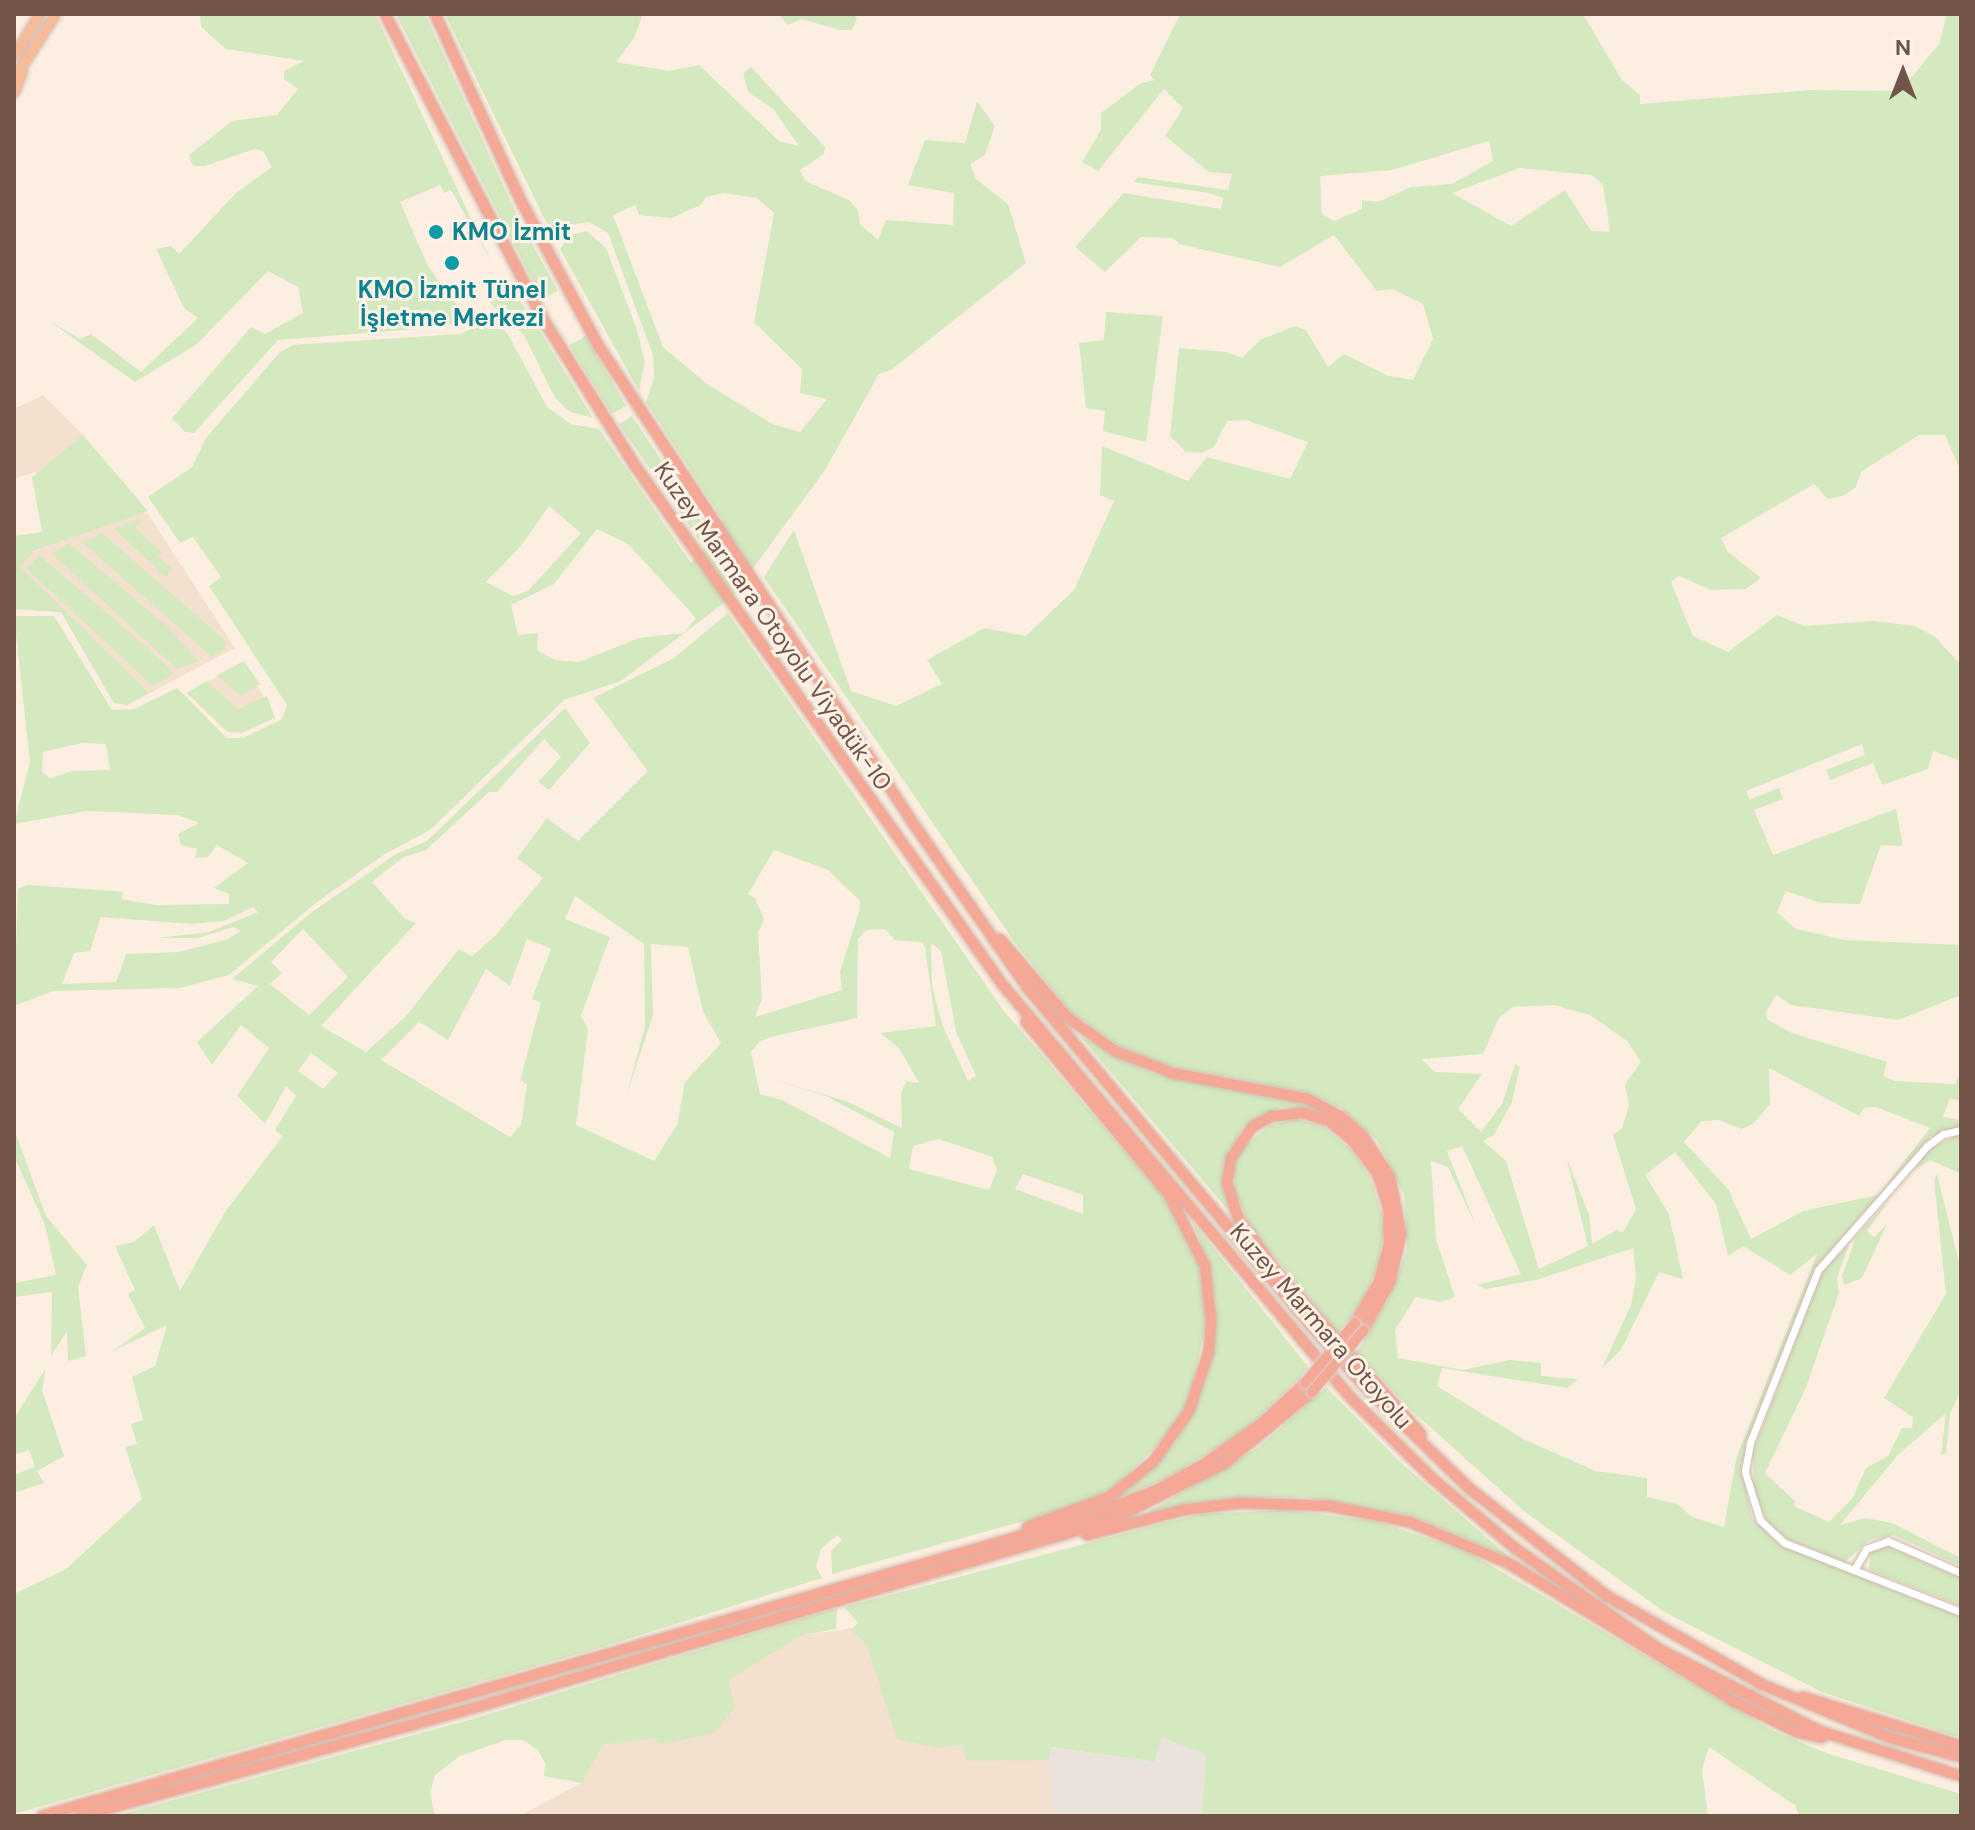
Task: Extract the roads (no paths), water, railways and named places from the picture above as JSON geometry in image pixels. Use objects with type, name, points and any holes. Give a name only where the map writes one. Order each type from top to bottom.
[{"type":"highway","points":[[14,55],[39,14]]},
{"type":"highway","points":[[14,78],[55,14]]},
{"type":"highway","name":"Kuzey Marmara Otoyolu Viyadük-10","points":[[385,14],[570,365],[947,908]]},
{"type":"highway","name":"Kuzey Marmara Otoyolu Viyadük-10","points":[[435,14],[520,199],[598,345],[963,895]]},
{"type":"highway","points":[[14,92],[28,57]]},
{"type":"highway","points":[[42,1816],[922,1567],[1064,1535],[1155,1503],[1237,1455],[1309,1387],[1359,1327],[1390,1282],[1401,1234],[1390,1177],[1363,1136],[1342,1117],[1308,1099],[1172,1073],[1102,1043],[1067,1017],[963,895]]},
{"type":"highway","name":"Kuzey Marmara Otoyolu","points":[[963,895],[1026,986],[1314,1329],[1367,1389],[1470,1489],[1607,1596],[1761,1684],[1891,1738],[1961,1757]]},
{"type":"highway","name":"Kuzey Marmara Otoyolu","points":[[947,908],[1002,984],[1351,1398],[1433,1479],[1552,1577],[1659,1649],[1774,1711],[1866,1749],[1961,1776]]},
{"type":"highway","points":[[81,1816],[487,1704],[922,1567],[1083,1509],[1133,1480],[1181,1425],[1209,1351],[1210,1297],[1205,1266],[1186,1222],[1169,1195],[1039,1043],[1002,984]]},
{"type":"highway","points":[[1359,1327],[1379,1282],[1389,1245],[1388,1206],[1377,1173],[1353,1141],[1329,1121],[1287,1113],[1260,1121],[1242,1137],[1228,1169],[1230,1194],[1243,1227],[1470,1489]]},
{"type":"highway","points":[[922,1567],[1214,1505],[1288,1502],[1354,1509],[1410,1522],[1477,1549],[1733,1701],[1797,1732],[1866,1749]]},
{"type":"highway","points":[[1761,1684],[1961,1746]]},
{"type":"street","points":[[1961,1130],[1943,1134],[1927,1146],[1818,1270],[1747,1452],[1747,1491],[1766,1528],[1797,1549],[1961,1612]]},
{"type":"street","points":[[1854,1570],[1866,1549],[1888,1541],[1961,1573]]},
{"type":"place","name":"KMO İzmit","points":[[436,232]]},
{"type":"place","name":"KMO İzmit Tünel İşletme Merkezi","points":[[452,263]]}]
